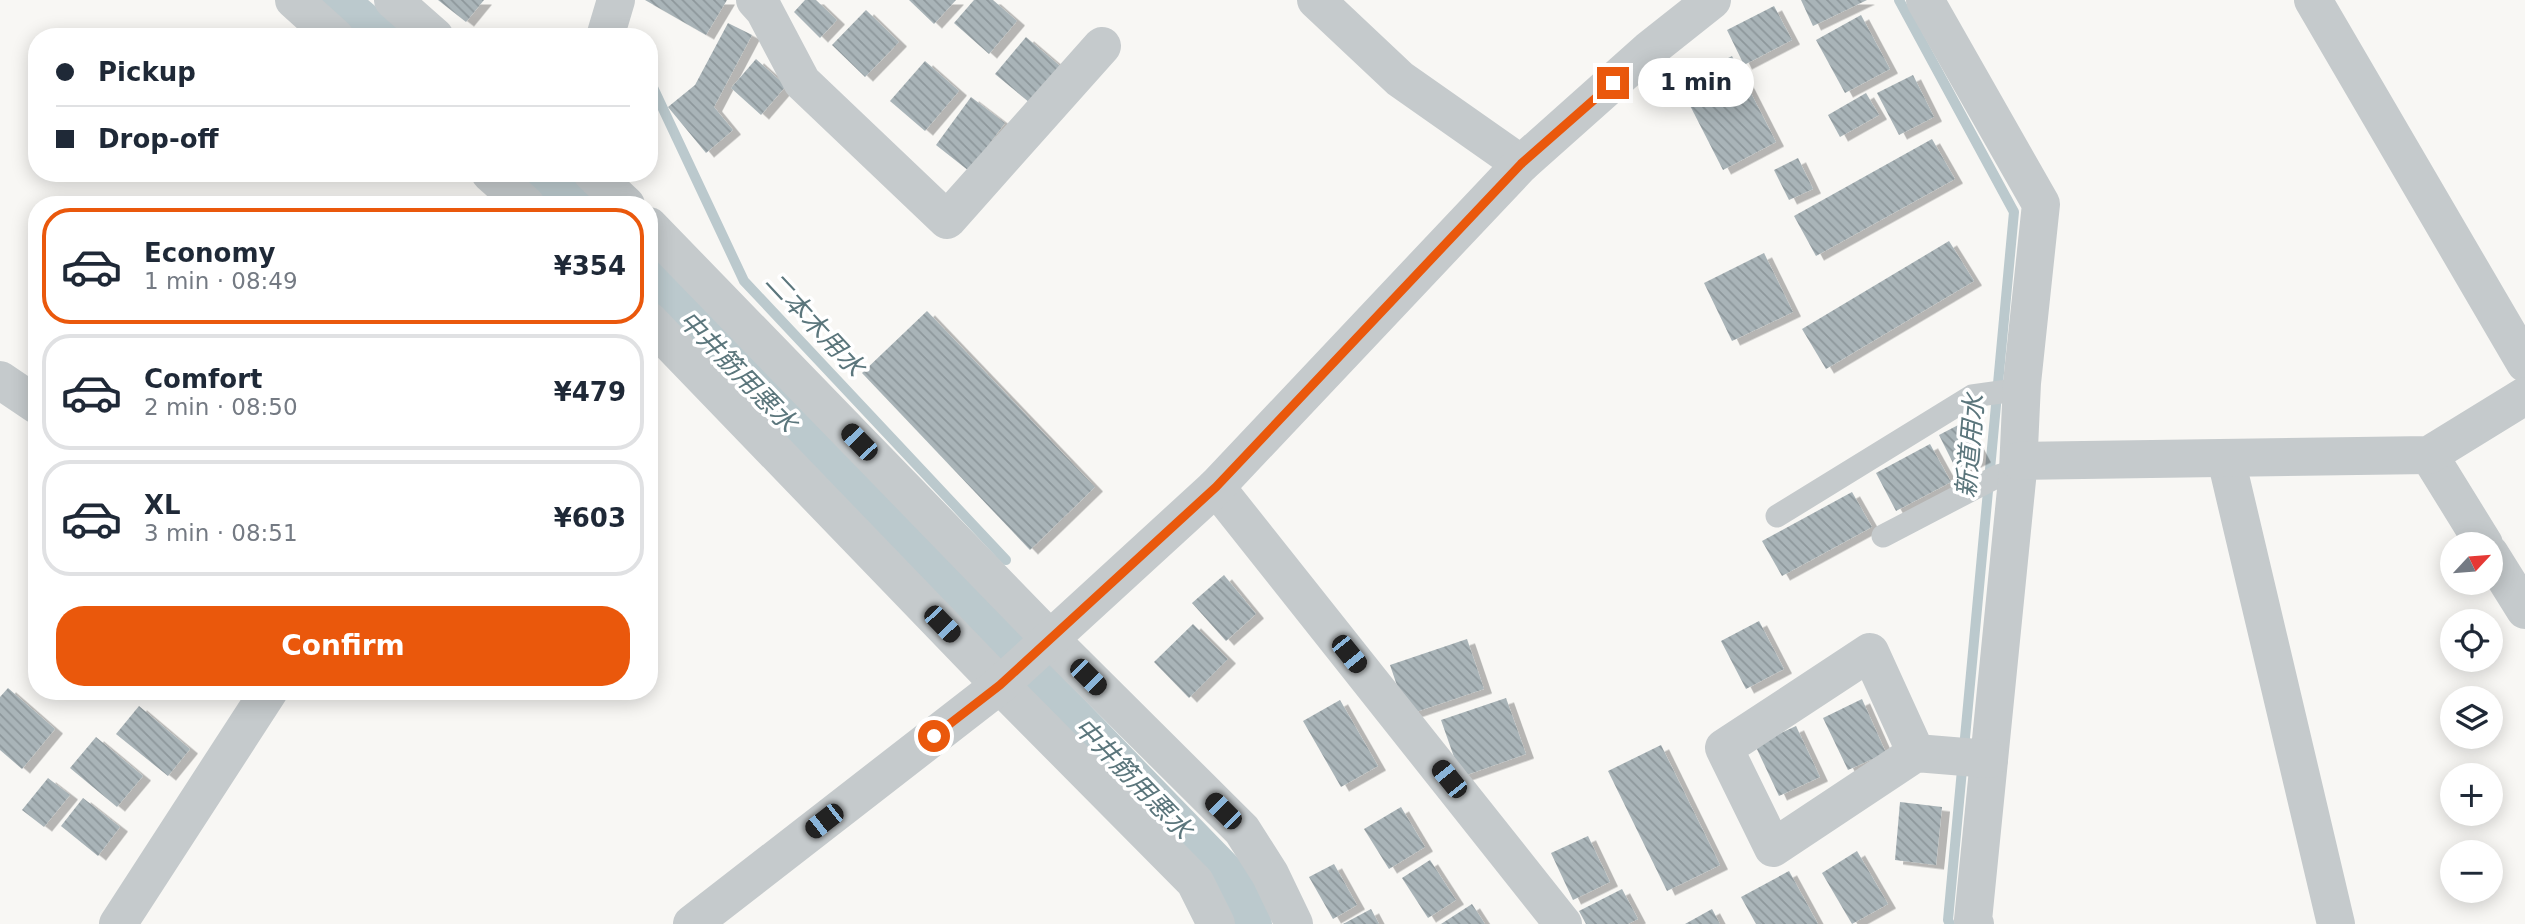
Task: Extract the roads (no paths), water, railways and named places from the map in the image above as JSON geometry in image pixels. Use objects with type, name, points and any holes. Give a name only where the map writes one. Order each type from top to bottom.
[{"type":"street","points":[[294,0],[325,28]]},
{"type":"street","points":[[393,0],[425,28]]},
{"type":"street","points":[[608,28],[616,0]]},
{"type":"street","points":[[755,0],[764,10],[802,82],[947,220],[1102,46]]},
{"type":"street","points":[[1316,0],[1400,79],[1521,164]]},
{"type":"street","points":[[692,924],[1024,663],[1216,487],[1521,164],[1649,50],[1712,0]]},
{"type":"street","points":[[1925,0],[2040,204],[2022,389],[2019,465],[1958,757],[1975,924]]},
{"type":"street","points":[[2314,0],[2525,363]]},
{"type":"street","points":[[500,182],[516,196]]},
{"type":"street","points":[[592,182],[613,196]]},
{"type":"street","points":[[658,236],[1024,663],[1195,882],[1216,924]]},
{"type":"street","points":[[658,329],[1024,663],[1242,830],[1270,874],[1294,924]]},
{"type":"street","points":[[0,380],[28,399]]},
{"type":"street","points":[[2019,465],[2429,455],[2525,396]]},
{"type":"street","points":[[2429,455],[2477,532]]},
{"type":"street","points":[[2226,459],[2336,924]]},
{"type":"street","points":[[1216,487],[1563,924]]},
{"type":"street","points":[[2503,575],[2525,610]]},
{"type":"street","points":[[1870,652],[1958,757],[1773,848],[1724,748],[1870,652]]},
{"type":"street","points":[[118,924],[263,700]]},
{"type":"lane","points":[[1777,516],[1972,396],[2022,389]]},
{"type":"lane","points":[[1883,536],[2019,465]]},
{"type":"waterway","name":"中井筋用悪水","points":[[339,0],[372,28]]},
{"type":"waterway","name":"新道用水","points":[[1899,0],[2014,212],[1948,920],[1950,924]]},
{"type":"waterway","name":"二本木用水","points":[[658,98],[744,281],[1006,560]]},
{"type":"waterway","name":"中井筋用悪水","points":[[548,182],[564,196]]},
{"type":"waterway","name":"中井筋用悪水","points":[[658,287],[1231,878],[1253,924]]}]
